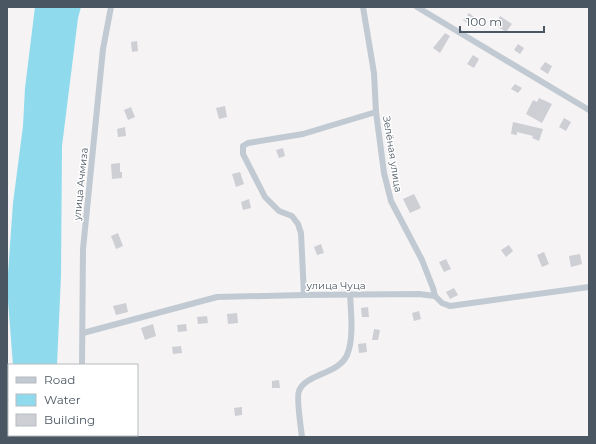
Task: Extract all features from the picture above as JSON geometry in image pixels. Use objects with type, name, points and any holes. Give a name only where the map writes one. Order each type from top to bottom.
[{"type":"street","name":"улица Ачмиза","points":[[82,364],[83,249],[103,49],[111,7]]},
{"type":"street","name":"Зелёная улица","points":[[363,7],[374,73],[376,112],[384,173],[391,201],[422,260],[435,296]]},
{"type":"street","points":[[418,7],[589,110]]},
{"type":"street","points":[[304,295],[301,233],[298,224],[292,216],[279,211],[265,197],[243,154],[243,146],[248,142],[303,134],[376,112]]},
{"type":"street","name":"улица Чуца","points":[[83,333],[217,297],[419,294],[435,296],[442,303],[450,306],[589,287]]},
{"type":"street","points":[[302,437],[298,392],[302,385],[339,366],[346,357],[351,344],[350,294]]},
{"type":"water","points":[[35,7],[81,7],[78,18],[62,146],[61,276],[57,364],[13,364],[7,288],[13,203],[23,126],[25,88]]},
{"type":"building","points":[[469,13],[475,18],[469,25],[463,20]]},
{"type":"building","points":[[500,16],[512,24],[506,32],[495,25]]},
{"type":"building","points":[[445,33],[450,36],[440,53],[433,48]]},
{"type":"building","points":[[137,41],[138,51],[132,52],[131,42]]},
{"type":"building","points":[[518,44],[524,48],[520,54],[514,50]]},
{"type":"building","points":[[473,55],[479,59],[474,68],[467,64]]},
{"type":"building","points":[[545,62],[552,66],[548,74],[540,69]]},
{"type":"building","points":[[515,84],[522,88],[518,93],[511,89]]},
{"type":"building","points":[[539,98],[552,104],[542,123],[526,114],[533,100],[537,102]]},
{"type":"building","points":[[225,106],[227,117],[219,119],[216,108]]},
{"type":"building","points":[[131,107],[135,117],[128,120],[124,110]]},
{"type":"building","points":[[564,118],[571,122],[566,131],[559,127]]},
{"type":"building","points":[[513,122],[543,129],[539,141],[532,138],[533,136],[517,132],[517,135],[511,134]]},
{"type":"building","points":[[125,127],[126,136],[118,137],[117,129]]},
{"type":"building","points":[[283,148],[285,156],[279,158],[276,150]]},
{"type":"building","points":[[120,163],[122,178],[112,179],[111,164]]},
{"type":"building","points":[[240,172],[244,184],[236,187],[232,174]]},
{"type":"building","points":[[414,194],[421,208],[410,213],[403,199]]},
{"type":"building","points":[[249,199],[251,208],[243,210],[241,202]]},
{"type":"building","points":[[118,233],[123,246],[116,249],[111,236]]},
{"type":"building","points":[[321,244],[324,253],[317,255],[314,247]]},
{"type":"building","points":[[509,245],[513,251],[506,257],[501,250]]},
{"type":"building","points":[[544,252],[549,264],[542,267],[537,255]]},
{"type":"building","points":[[580,254],[582,264],[571,267],[569,256]]},
{"type":"building","points":[[446,259],[451,269],[444,272],[439,262]]},
{"type":"building","points":[[454,288],[458,295],[450,299],[446,292]]},
{"type":"building","points":[[126,303],[128,312],[116,315],[113,306]]},
{"type":"building","points":[[368,307],[369,317],[362,317],[361,308]]},
{"type":"building","points":[[419,311],[421,319],[414,321],[412,313]]},
{"type":"building","points":[[237,313],[238,323],[228,324],[227,314]]},
{"type":"building","points":[[207,316],[208,323],[198,324],[197,317]]},
{"type":"building","points":[[153,324],[156,336],[145,340],[141,328]]},
{"type":"building","points":[[186,324],[187,331],[178,332],[177,325]]},
{"type":"building","points":[[374,329],[380,330],[378,340],[372,340]]},
{"type":"building","points":[[366,343],[367,352],[359,353],[358,344]]},
{"type":"building","points":[[181,346],[182,353],[173,354],[172,347]]},
{"type":"building","points":[[279,380],[280,388],[272,388],[272,381]]},
{"type":"building","points":[[242,407],[242,415],[235,416],[234,408]]}]
